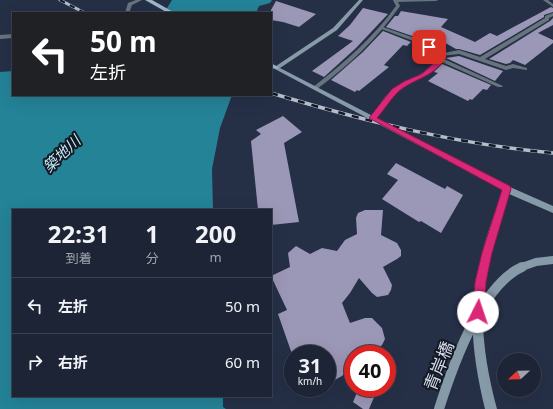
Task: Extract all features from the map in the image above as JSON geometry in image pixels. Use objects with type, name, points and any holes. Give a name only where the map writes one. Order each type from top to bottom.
[{"type":"main road","points":[[148,0],[170,12]]},
{"type":"street","points":[[127,12],[130,4],[140,0]]},
{"type":"street","points":[[274,67],[335,29],[361,0]]},
{"type":"street","points":[[315,88],[364,49],[398,6],[396,1],[436,0]]},
{"type":"street","points":[[545,0],[552,5]]},
{"type":"street","points":[[480,60],[553,14]]},
{"type":"street","points":[[381,28],[418,41],[441,53],[442,58],[500,86]]},
{"type":"street","points":[[0,37],[12,36]]},
{"type":"street","points":[[372,118],[395,91],[408,82],[425,75],[442,58],[459,52],[506,68],[513,66],[525,69]]},
{"type":"street","points":[[274,67],[507,189],[553,210]]},
{"type":"street","points":[[491,409],[480,364],[477,322],[482,275],[487,253],[507,189]]},
{"type":"street","name":"青岸橋","points":[[439,409],[446,386],[474,322],[496,286],[510,274],[526,265],[553,260]]},
{"type":"water","points":[[172,0],[272,0],[270,3],[259,6],[256,12],[165,12]]},
{"type":"water","name":"築地川","points":[[12,71],[12,96],[232,96],[220,128],[212,169],[213,209],[12,209],[12,397],[223,397],[223,407],[226,409],[0,409],[0,72]]},
{"type":"building","points":[[276,1],[316,14],[299,27],[272,20],[271,10]]},
{"type":"building","points":[[551,7],[553,8],[553,12],[544,15],[544,17],[480,55],[456,49],[421,31],[415,37],[386,27],[395,16],[398,16],[401,11],[448,19],[441,27],[475,42],[490,33],[497,36]]},
{"type":"building","points":[[363,8],[388,14],[356,48],[324,77],[312,71],[353,41],[338,36],[350,25]]},
{"type":"building","points":[[553,18],[553,25],[538,33],[553,40],[553,43],[525,65],[513,60],[506,64],[489,59],[550,21]]},
{"type":"building","points":[[383,31],[411,42],[407,46],[403,45],[384,65],[389,67],[359,91],[357,90],[355,92],[331,80],[363,52]]},
{"type":"building","points":[[459,56],[503,71],[495,81],[446,58]]},
{"type":"building","points":[[442,64],[491,85],[487,90],[483,89],[472,100],[470,99],[468,101],[428,81],[438,73],[434,72]]},
{"type":"building","points":[[283,116],[302,132],[284,143],[299,222],[272,225],[272,209],[258,209],[251,141],[261,134],[256,130]]},
{"type":"building","points":[[396,163],[445,189],[447,186],[463,195],[441,233],[421,221],[419,222],[382,199],[398,180],[387,174]]},
{"type":"building","points":[[365,210],[383,210],[381,235],[397,243],[401,250],[401,256],[383,267],[392,285],[388,295],[377,297],[359,278],[342,303],[350,323],[365,318],[372,318],[382,328],[385,339],[382,345],[344,345],[344,374],[336,379],[336,345],[289,345],[278,314],[287,310],[272,276],[290,267],[288,253],[296,246],[310,254],[322,248],[337,251],[345,240],[357,234],[356,218],[358,213]]},
{"type":"building","points":[[355,397],[374,397],[369,409],[363,409],[353,402]]},
{"type":"railway","points":[[60,0],[83,12]]},
{"type":"railway","points":[[272,93],[341,113],[410,130],[481,144],[553,153]]},
{"type":"route","points":[[429,47],[443,55],[441,60],[425,75],[408,82],[395,91],[372,118],[507,189],[487,253],[480,282],[478,312]]}]
